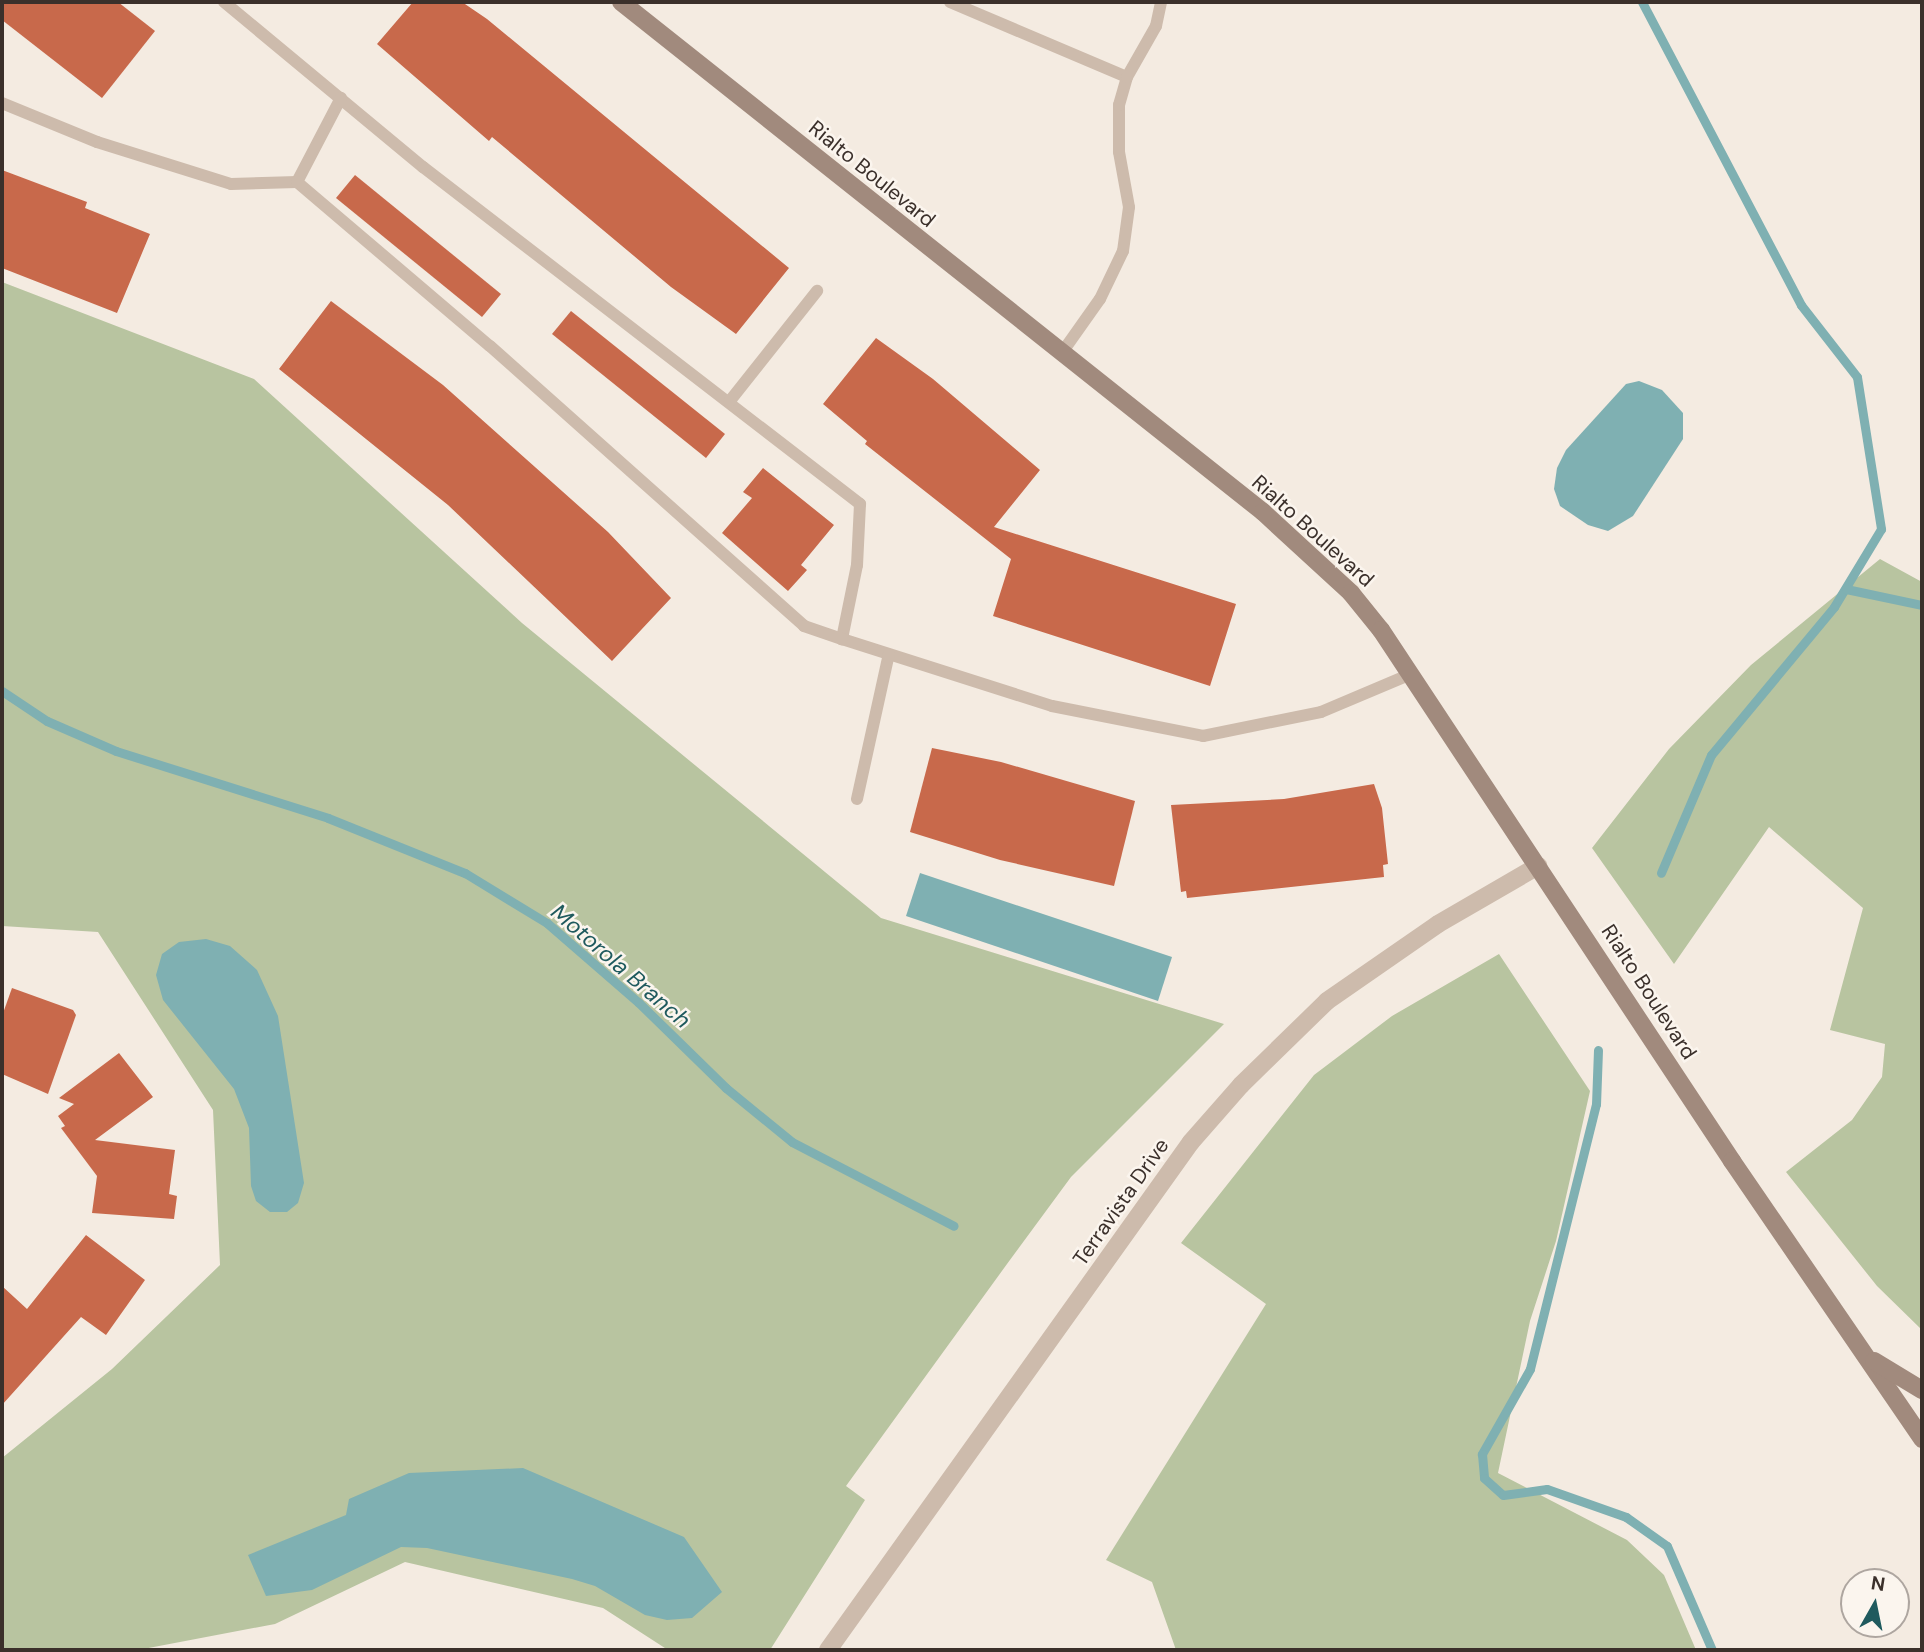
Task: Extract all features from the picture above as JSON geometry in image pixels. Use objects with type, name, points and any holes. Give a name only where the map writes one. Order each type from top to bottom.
[{"type":"street","name":"Rialto Boulevard","points":[[621,2],[1313,556],[1351,593],[1411,674],[1732,1161],[1872,1359],[1896,1405],[1922,1439]]},
{"type":"street","name":"Terravista Drive","points":[[828,1650],[1191,1142],[1241,1084],[1327,1001],[1438,924],[1538,866]]},
{"type":"street","name":"Rialto Boulevard","points":[[1872,1359],[1922,1390]]},
{"type":"lane","points":[[224,2],[341,98],[860,504],[857,565],[842,639]]},
{"type":"lane","points":[[950,2],[1127,77]]},
{"type":"lane","points":[[1061,354],[1100,299],[1123,251],[1129,207],[1118,127],[1127,77],[1156,26],[1161,2]]},
{"type":"lane","points":[[297,182],[341,98]]},
{"type":"lane","points":[[2,103],[97,142],[232,184],[297,182],[491,346],[804,626],[1052,706],[1203,736],[1321,712],[1411,674]]},
{"type":"lane","points":[[729,402],[817,291]]},
{"type":"lane","points":[[857,799],[889,654]]},
{"type":"green space","points":[[2,282],[254,379],[522,623],[881,918],[1224,1024],[1071,1177],[1007,1264],[846,1486],[865,1500],[770,1650],[668,1650],[603,1608],[405,1562],[275,1624],[138,1650],[2,1650],[2,1458],[112,1369],[220,1265],[213,1110],[98,932],[2,926]]},
{"type":"green space","points":[[1880,559],[1922,582],[1922,1330],[1877,1286],[1786,1172],[1852,1120],[1882,1077],[1885,1044],[1830,1030],[1863,908],[1769,827],[1674,964],[1592,848],[1669,749],[1751,665]]},
{"type":"green space","points":[[1499,954],[1590,1091],[1556,1241],[1530,1321],[1498,1473],[1627,1540],[1664,1575],[1696,1650],[1176,1650],[1152,1582],[1106,1560],[1266,1304],[1181,1243],[1314,1075],[1392,1016]]},
{"type":"water","points":[[1639,381],[1662,390],[1683,413],[1683,439],[1633,516],[1608,531],[1588,525],[1560,506],[1554,489],[1557,468],[1566,450],[1626,384]]},
{"type":"water","points":[[920,873],[1172,957],[1158,1001],[906,916]]},
{"type":"water","points":[[206,939],[230,946],[257,970],[278,1016],[304,1183],[298,1203],[287,1212],[270,1212],[256,1201],[251,1186],[249,1128],[234,1089],[163,1000],[156,975],[162,954],[179,942]]},
{"type":"water","points":[[523,1468],[684,1537],[722,1592],[692,1618],[667,1620],[645,1615],[595,1586],[572,1579],[427,1548],[401,1547],[312,1590],[266,1596],[248,1555],[346,1515],[349,1499],[409,1473]]},
{"type":"building","points":[[2,2],[118,2],[155,31],[102,98],[2,20]]},
{"type":"building","points":[[413,2],[462,2],[487,19],[789,268],[736,334],[671,287],[492,137],[489,141],[377,44]]},
{"type":"building","points":[[2,170],[87,202],[85,208],[150,234],[117,313],[2,268]]},
{"type":"building","points":[[355,175],[501,294],[482,317],[336,198]]},
{"type":"building","points":[[331,301],[443,385],[608,532],[671,598],[612,661],[448,505],[279,369]]},
{"type":"building","points":[[571,311],[725,434],[706,458],[552,334]]},
{"type":"building","points":[[876,338],[933,379],[1040,470],[994,527],[1236,604],[1210,686],[993,616],[1011,559],[865,444],[867,441],[823,404]]},
{"type":"building","points":[[763,468],[834,525],[801,565],[807,570],[788,591],[722,533],[752,498],[743,492]]},
{"type":"building","points":[[932,748],[1001,762],[1135,801],[1114,886],[1000,860],[910,832]]},
{"type":"building","points":[[1374,784],[1382,808],[1388,864],[1383,865],[1384,877],[1187,898],[1186,891],[1181,892],[1171,805],[1284,799]]},
{"type":"building","points":[[12,988],[73,1010],[76,1015],[48,1094],[2,1074],[2,1016]]},
{"type":"building","points":[[119,1053],[153,1097],[95,1140],[175,1150],[169,1194],[177,1196],[174,1219],[92,1213],[97,1176],[61,1128],[65,1126],[58,1116],[74,1104],[59,1098]]},
{"type":"building","points":[[86,1235],[145,1280],[106,1335],[81,1317],[2,1405],[2,1286],[27,1309]]},
{"type":"waterway","points":[[1642,2],[1801,305],[1857,377],[1881,529],[1834,607],[1711,755],[1661,873]]},
{"type":"waterway","points":[[1846,589],[1922,605]]},
{"type":"waterway","name":"Motorola Branch","points":[[2,691],[47,721],[116,751],[328,818],[465,873],[547,923],[638,1002],[726,1088],[792,1142],[954,1226]]},
{"type":"waterway","points":[[1598,1050],[1596,1104],[1530,1369],[1482,1454],[1484,1478],[1503,1495],[1547,1489],[1626,1517],[1667,1546],[1712,1650]]}]
